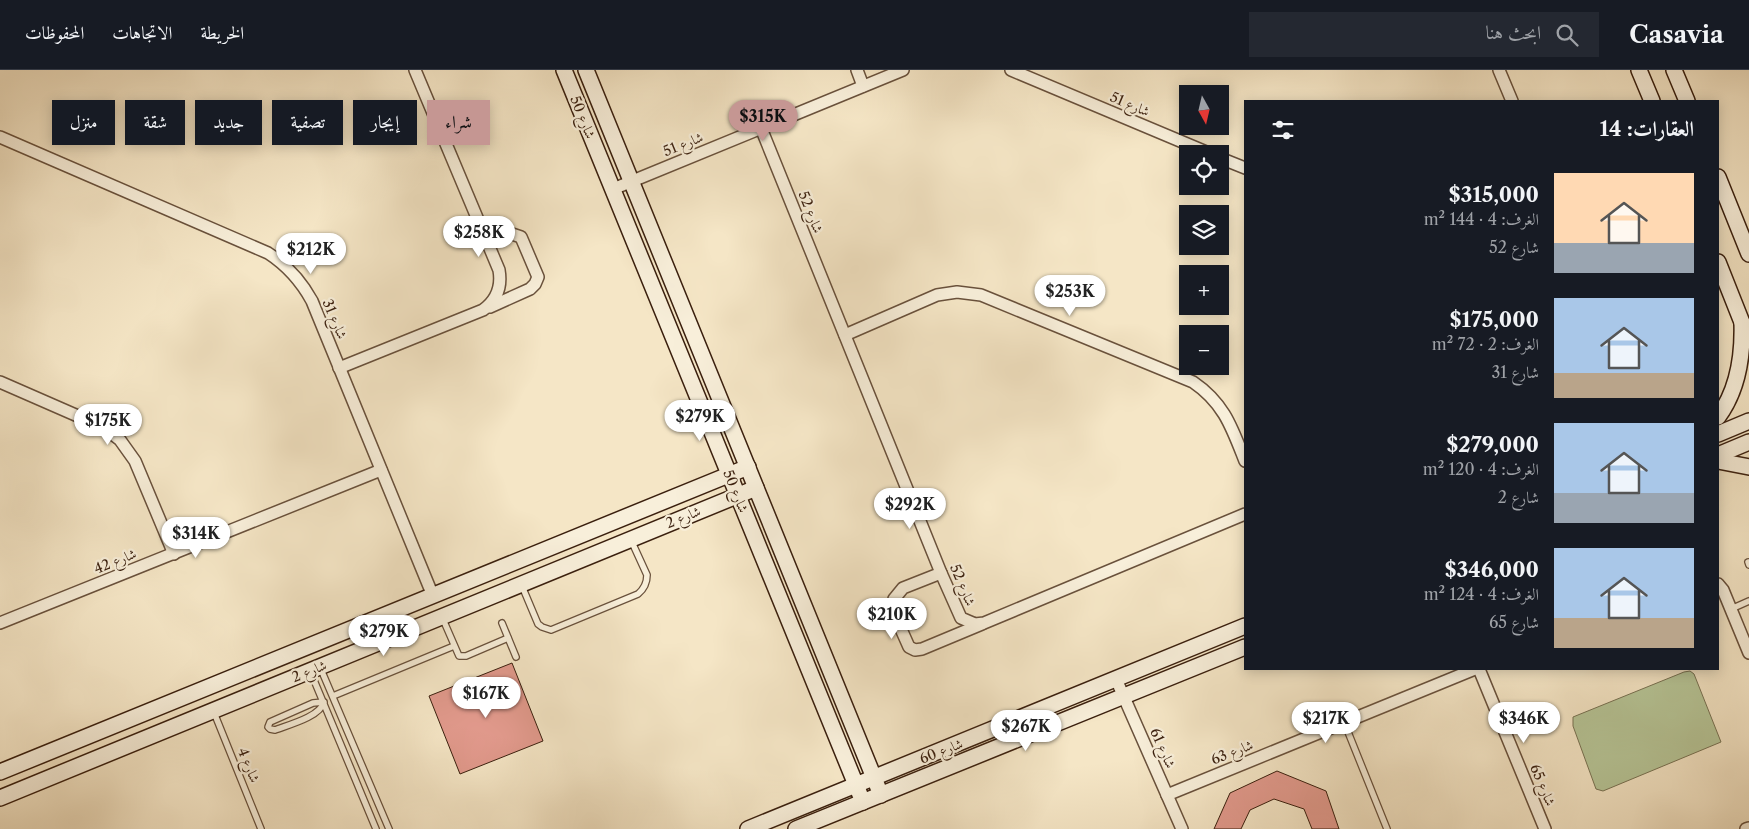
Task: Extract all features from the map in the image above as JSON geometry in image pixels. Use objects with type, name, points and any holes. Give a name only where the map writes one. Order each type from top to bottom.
[{"type":"street","points":[[415,70],[499,270],[500,284],[495,298],[483,310]]},
{"type":"street","name":"شارع 50","points":[[564,70],[863,802]]},
{"type":"street","name":"شارع 50","points":[[586,70],[881,795]]},
{"type":"street","points":[[857,70],[864,86]]},
{"type":"street","name":"شارع 51","points":[[613,189],[903,70]]},
{"type":"street","name":"شارع 51","points":[[1011,70],[1190,145]]},
{"type":"street","points":[[1499,70],[1512,100]]},
{"type":"street","points":[[1639,70],[1652,100]]},
{"type":"street","points":[[1674,70],[1687,100]]},
{"type":"street","name":"شارع 52","points":[[761,128],[941,573],[961,618],[975,624],[984,623]]},
{"type":"street","name":"شارع 31","points":[[0,137],[260,249],[278,260],[296,276],[304,288],[339,368],[434,595]]},
{"type":"street","points":[[1229,162],[1244,168]]},
{"type":"street","points":[[1719,179],[1749,254]]},
{"type":"street","points":[[339,368],[483,310],[530,289],[535,284],[538,276],[521,237],[509,233],[487,243]]},
{"type":"street","points":[[1719,265],[1749,339]]},
{"type":"street","points":[[845,335],[937,295],[957,292],[981,295],[1193,382],[1210,394],[1224,411],[1244,459]]},
{"type":"street","points":[[1719,415],[1736,379],[1743,342],[1742,323]]},
{"type":"street","points":[[0,382],[104,427],[120,440],[135,461],[174,554]]},
{"type":"street","points":[[1719,434],[1749,422]]},
{"type":"street","points":[[1719,455],[1749,442]]},
{"type":"street","points":[[1719,461],[1749,467]]},
{"type":"street","name":"شارع 2","points":[[0,772],[748,467]]},
{"type":"street","name":"شارع 42","points":[[0,623],[381,470]]},
{"type":"street","name":"شارع 2","points":[[0,798],[756,488]]},
{"type":"street","points":[[941,573],[903,588],[894,599],[893,611],[909,646],[915,650],[922,650],[1244,514]]},
{"type":"street","points":[[1719,585],[1723,590],[1749,653]]},
{"type":"street","points":[[451,594],[456,600],[455,607],[441,617],[426,620],[420,612],[420,608],[434,595],[451,594]]},
{"type":"street","name":"شارع 60","points":[[748,829],[1244,626]]},
{"type":"street","name":"شارع 60","points":[[796,829],[1244,647]]},
{"type":"street","name":"شارع 63","points":[[1167,795],[1474,670]]},
{"type":"street","name":"شارع 65","points":[[1477,670],[1545,829]]},
{"type":"street","name":"شارع 61","points":[[1116,679],[1182,829]]},
{"type":"street","points":[[43,755],[53,776]]},
{"type":"lane","points":[[521,584],[538,624],[546,629],[556,629],[638,594],[644,588],[647,580],[646,575],[631,539]]},
{"type":"lane","points":[[1731,609],[1749,600]]},
{"type":"lane","points":[[441,617],[459,656],[463,657],[508,638]]},
{"type":"lane","points":[[502,623],[516,657]]},
{"type":"lane","points":[[324,702],[315,714],[275,730],[268,727],[270,722],[313,703],[324,702],[454,646]]},
{"type":"lane","points":[[315,668],[333,697],[389,829]]},
{"type":"lane","points":[[315,668],[324,702],[376,829]]},
{"type":"lane","name":"شارع 4","points":[[213,710],[261,829]]},
{"type":"lane","points":[[1344,722],[1387,829]]},
{"type":"green space","points":[[1690,671],[1694,674],[1721,742],[1603,791],[1596,789],[1573,726],[1573,717]]},
{"type":"building","points":[[512,663],[543,741],[460,774],[429,696]]},
{"type":"building","points":[[1277,771],[1326,791],[1339,829],[1312,829],[1304,809],[1274,799],[1250,810],[1241,829],[1214,829],[1230,793]]}]
